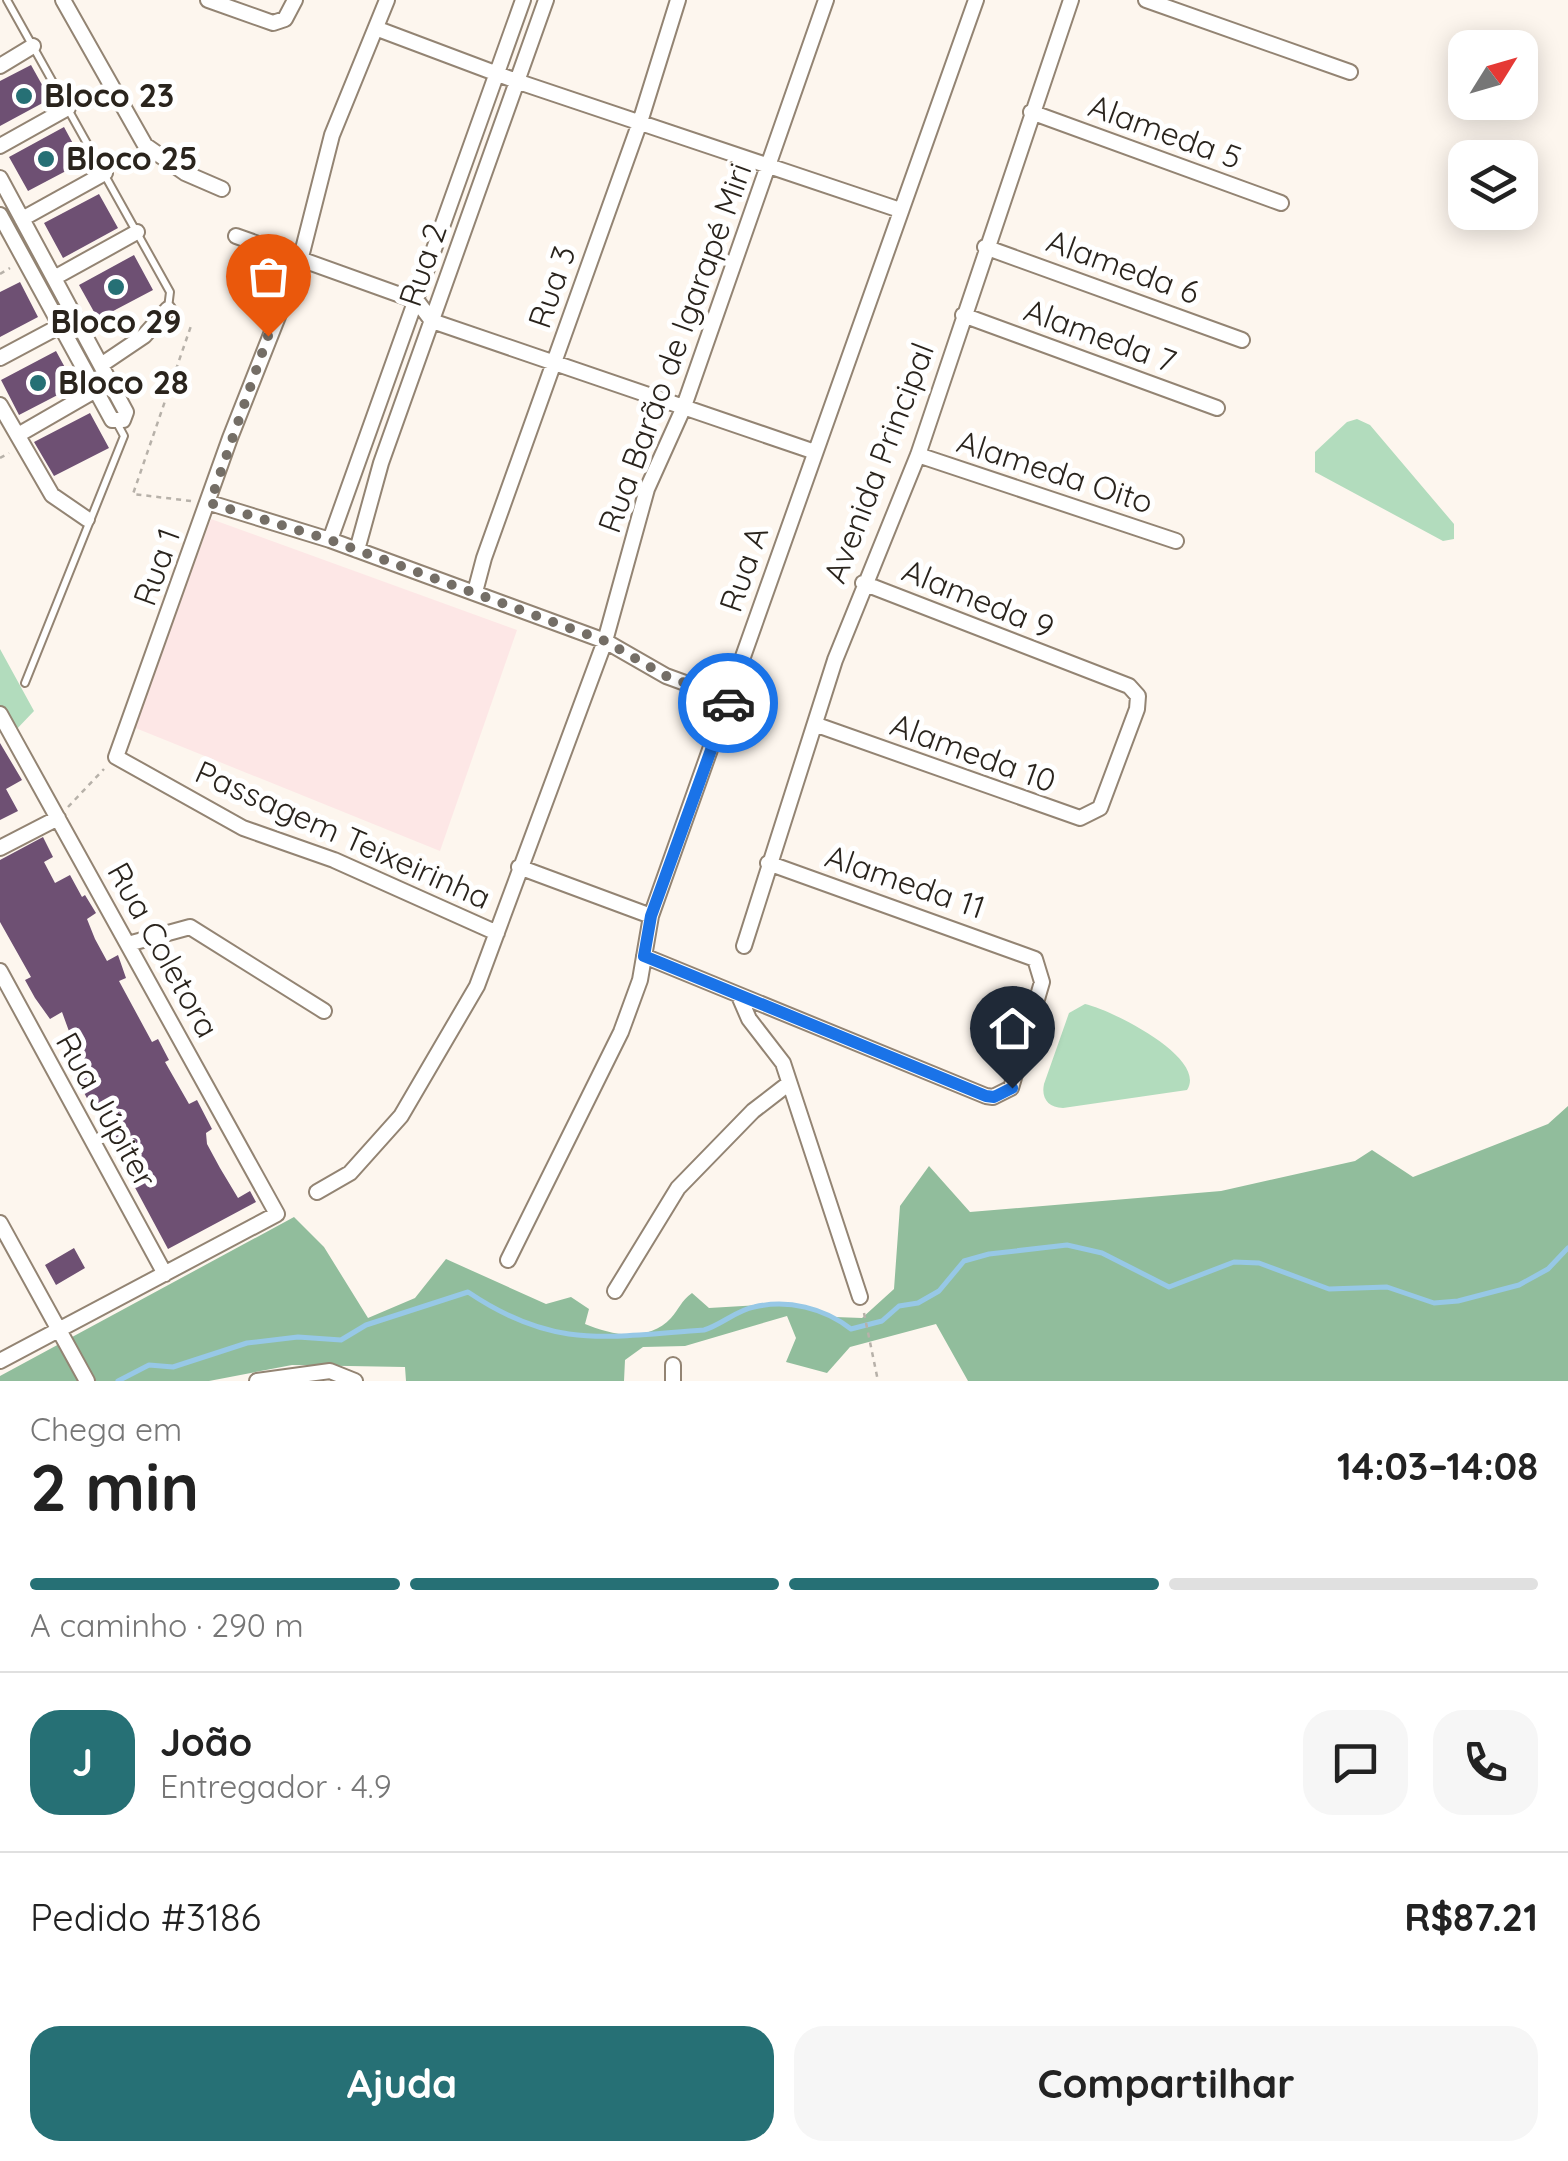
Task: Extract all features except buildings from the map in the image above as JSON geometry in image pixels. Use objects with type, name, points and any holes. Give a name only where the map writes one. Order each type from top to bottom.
[{"type":"street","points":[[64,0],[128,121],[153,155],[222,189]]},
{"type":"street","points":[[208,0],[273,23],[285,19],[295,0]]},
{"type":"street","name":"Rua 1","points":[[116,757],[236,423],[300,261],[332,135],[387,0]]},
{"type":"street","name":"Rua 2","points":[[330,540],[523,0]]},
{"type":"street","name":"Rua 2","points":[[356,550],[432,320],[546,0]]},
{"type":"street","name":"Rua 3","points":[[476,592],[484,558],[640,122],[678,0]]},
{"type":"street","name":"Rua Barão de Igarapé Miri","points":[[316,1192],[350,1173],[401,1116],[477,986],[605,641],[647,489],[683,408],[826,0]]},
{"type":"street","name":"Rua A","points":[[508,1260],[621,1032],[640,980],[651,916],[976,0]]},
{"type":"street","name":"Avenida Principal","points":[[744,946],[768,863],[863,583],[918,454],[1072,0]]},
{"type":"street","points":[[1146,0],[1350,72]]},
{"type":"street","points":[[378,29],[769,169],[900,210]]},
{"type":"street","points":[[0,66],[33,46]]},
{"type":"street","points":[[0,146],[68,108]]},
{"type":"street","name":"Alameda 5","points":[[1031,112],[1282,203]]},
{"type":"street","points":[[22,219],[104,173]]},
{"type":"street","points":[[0,178],[126,414],[117,423],[0,215]]},
{"type":"street","points":[[54,278],[137,232]]},
{"type":"street","points":[[236,236],[417,301],[432,320],[814,452]]},
{"type":"street","name":"Alameda 6","points":[[986,247],[1242,340]]},
{"type":"street","points":[[80,362],[98,359],[144,336],[168,309]]},
{"type":"street","name":"Alameda 7","points":[[964,315],[1217,408]]},
{"type":"street","points":[[0,358],[60,326]]},
{"type":"street","points":[[18,436],[96,390]]},
{"type":"street","points":[[0,404],[52,494],[87,519]]},
{"type":"street","name":"Alameda Oito","points":[[918,454],[1176,541]]},
{"type":"street","points":[[210,503],[476,592],[605,641],[666,676],[729,699]]},
{"type":"street","name":"Alameda 9","points":[[863,583],[1072,667]]},
{"type":"street","name":"Alameda 10","points":[[817,725],[1070,817],[1086,817],[1100,808],[1138,696],[1129,686],[1072,667]]},
{"type":"street","name":"Rua Coletora","points":[[0,714],[277,1214],[165,1274]]},
{"type":"street","name":"Passagem Teixeirinha","points":[[116,757],[243,828],[334,860],[497,933]]},
{"type":"street","points":[[0,848],[58,818]]},
{"type":"street","name":"Alameda 11","points":[[739,996],[994,1097],[1017,1079],[1042,982],[1035,959],[1024,953],[768,863]]},
{"type":"street","points":[[519,867],[651,916]]},
{"type":"street","points":[[128,944],[190,927],[324,1011]]},
{"type":"street","points":[[644,956],[739,996],[749,1020],[783,1063],[860,1297]]},
{"type":"street","name":"Rua Júpiter","points":[[0,971],[165,1274]]},
{"type":"street","points":[[615,1291],[678,1188],[754,1112],[788,1084]]},
{"type":"street","points":[[0,1222],[87,1381]]},
{"type":"street","points":[[0,1361],[165,1274]]},
{"type":"street","points":[[257,1381],[330,1372],[355,1381]]},
{"type":"lane","points":[[7,0],[170,292],[168,309]]},
{"type":"lane","points":[[25,684],[87,519],[124,436],[117,423]]},
{"type":"path","points":[[192,323],[134,494],[210,503]]},
{"type":"path","points":[[58,818],[116,757]]},
{"type":"path","points":[[860,1297],[878,1381]]},
{"type":"shaded area","points":[[211,519],[517,630],[440,851],[133,727]]},
{"type":"green space","points":[[1357,419],[1370,425],[1454,524],[1454,539],[1443,541],[1315,472],[1315,452],[1347,422]]},
{"type":"green space","points":[[0,649],[34,711],[13,733],[0,708]]},
{"type":"green space","points":[[1085,1004],[1135,1025],[1171,1050],[1190,1077],[1187,1090],[1063,1108],[1050,1104],[1044,1084],[1069,1013]]},
{"type":"green space","points":[[1568,1106],[1568,1381],[968,1381],[936,1324],[850,1347],[827,1373],[786,1362],[796,1338],[787,1316],[685,1346],[643,1347],[625,1360],[624,1381],[406,1381],[405,1367],[292,1365],[209,1381],[0,1381],[0,1376],[294,1217],[324,1247],[368,1318],[415,1298],[446,1259],[546,1304],[571,1297],[589,1309],[585,1324],[618,1334],[641,1334],[662,1326],[692,1293],[709,1308],[793,1303],[835,1317],[862,1318],[894,1289],[900,1206],[929,1166],[970,1212],[1221,1191],[1355,1161],[1372,1150],[1413,1177],[1548,1124]]},
{"type":"waterway","points":[[118,1381],[149,1365],[173,1367],[247,1343],[298,1337],[341,1340],[366,1325],[468,1292],[527,1323],[582,1335],[704,1330],[748,1309],[780,1304],[817,1311],[851,1329],[882,1321],[899,1306],[918,1303],[939,1291],[964,1261],[989,1254],[1067,1245],[1102,1253],[1169,1287],[1234,1262],[1259,1263],[1329,1289],[1387,1287],[1434,1303],[1458,1301],[1519,1285],[1548,1269],[1568,1248]]},
{"type":"way so far","points":[[268,336],[210,503],[330,540],[605,641],[666,676],[729,699],[728,703]]},
{"type":"place","name":"Bloco 23","points":[[24,96]]},
{"type":"place","name":"Bloco 25","points":[[46,159]]},
{"type":"place","name":"Bloco 29","points":[[116,287]]},
{"type":"place","name":"Bloco 28","points":[[38,383]]},
{"type":"route","points":[[728,703],[651,916],[644,956],[986,1096],[994,1097],[1012,1088]]}]
